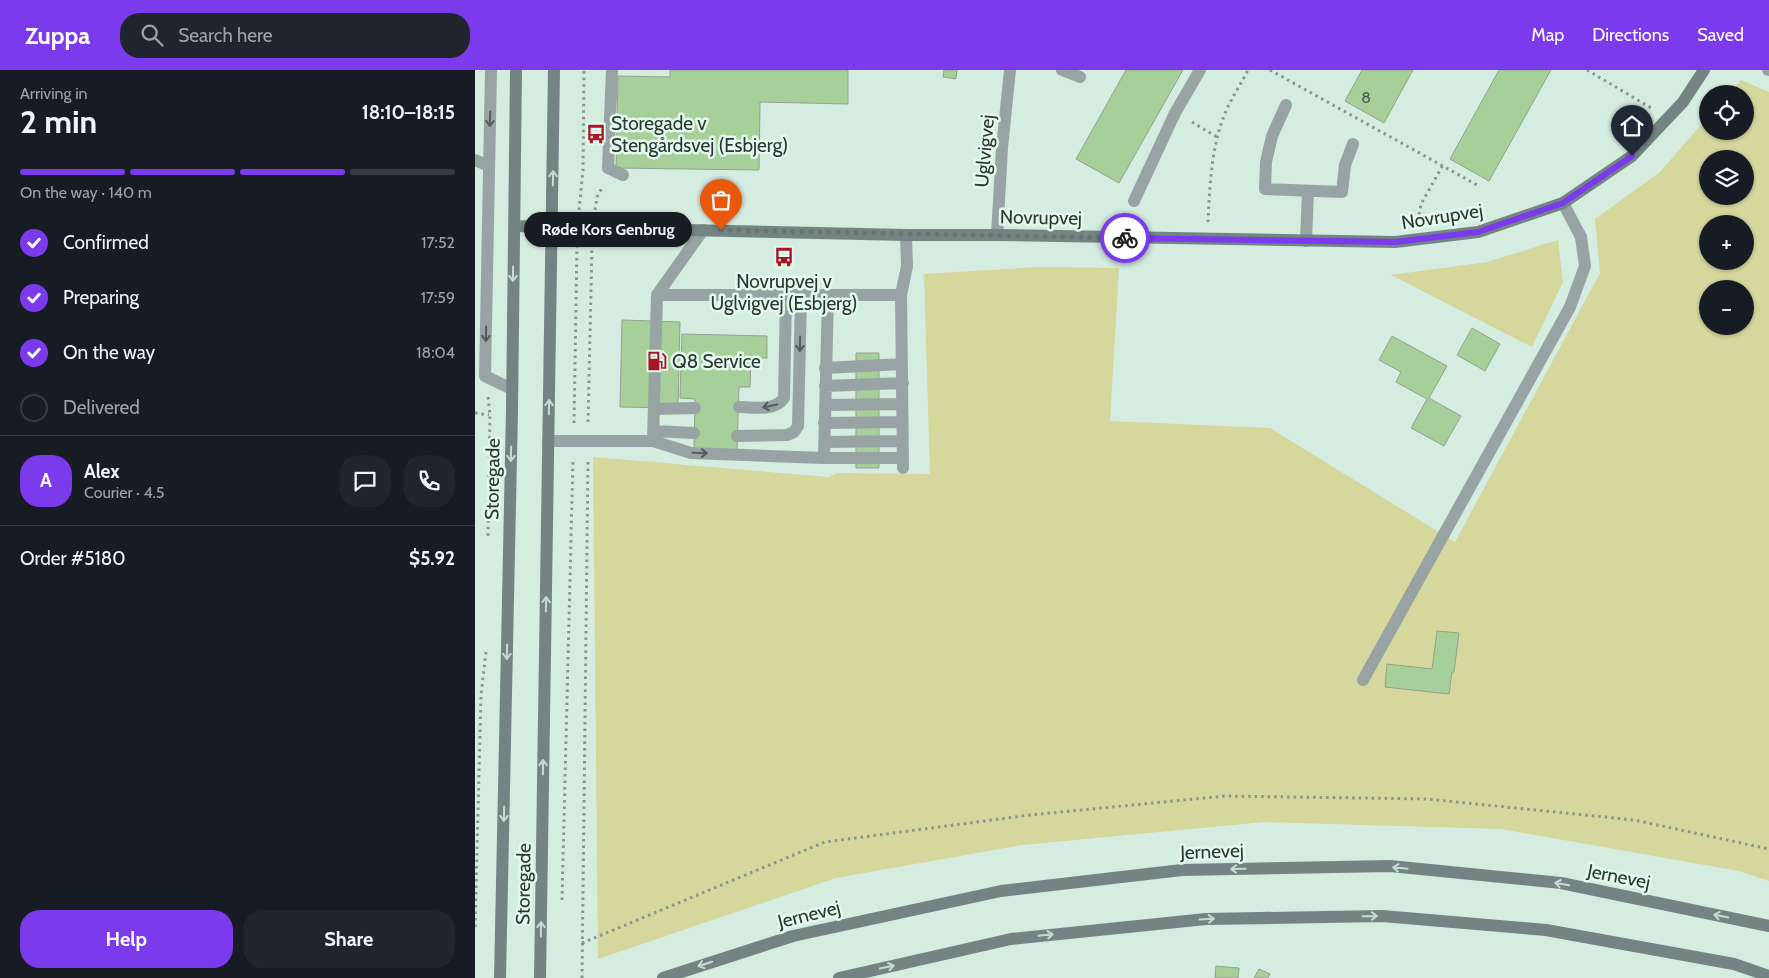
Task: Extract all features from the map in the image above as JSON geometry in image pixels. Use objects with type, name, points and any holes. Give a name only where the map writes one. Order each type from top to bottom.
[{"type":"main road","name":"Storegade","points":[[500,978],[512,389],[516,70]]},
{"type":"main road","name":"Storegade","points":[[540,978],[554,70]]},
{"type":"main road","name":"Novrupvej","points":[[514,226],[906,235],[1395,242],[1478,232],[1563,203],[1632,156],[1683,102],[1704,70]]},
{"type":"main road","name":"Jernevej","points":[[663,978],[793,936],[1001,891],[1182,870],[1390,866],[1561,883],[1769,926]]},
{"type":"main road","points":[[839,978],[1011,939],[1206,919],[1382,916],[1546,930],[1734,964],[1769,976]]},
{"type":"street","points":[[491,70],[485,376],[512,389]]},
{"type":"street","points":[[612,70],[607,168],[618,172]]},
{"type":"street","name":"Uglvigvej","points":[[997,235],[1002,148],[1010,70]]},
{"type":"street","points":[[1062,70],[1080,76]]},
{"type":"street","points":[[1135,201],[1175,113],[1199,70]]},
{"type":"street","points":[[1286,105],[1272,136],[1266,162],[1265,190],[1342,192],[1345,165],[1353,144]]},
{"type":"street","points":[[475,160],[489,166]]},
{"type":"street","points":[[1306,241],[1308,191]]},
{"type":"street","points":[[1363,680],[1570,307],[1585,266],[1581,237],[1563,203]]},
{"type":"street","points":[[653,436],[657,296],[703,230]]},
{"type":"street","points":[[653,436],[691,453],[903,463],[901,295],[907,266],[906,235]]},
{"type":"street","points":[[824,458],[828,295]]},
{"type":"street","points":[[657,296],[901,295]]},
{"type":"street","points":[[739,407],[772,408],[781,403],[784,398],[786,296]]},
{"type":"street","points":[[737,436],[787,436],[794,432],[797,426],[801,296]]},
{"type":"street","points":[[825,368],[902,364]]},
{"type":"street","points":[[825,386],[903,384]]},
{"type":"street","points":[[825,405],[902,404]]},
{"type":"street","points":[[654,409],[695,408]]},
{"type":"street","points":[[824,423],[902,422]]},
{"type":"street","points":[[549,441],[588,441],[694,433]]},
{"type":"street","points":[[824,442],[902,441]]},
{"type":"path","points":[[562,908],[578,227],[583,170],[585,70]]},
{"type":"path","points":[[1207,239],[1210,174],[1217,136],[1226,111],[1248,70]]},
{"type":"path","points":[[1270,70],[1477,185]]},
{"type":"path","points":[[1587,70],[1645,103],[1667,119]]},
{"type":"path","points":[[1175,113],[1217,136]]},
{"type":"path","points":[[1415,240],[1421,204],[1443,165]]},
{"type":"path","points":[[582,978],[592,228],[597,197],[618,172]]},
{"type":"path","points":[[485,376],[490,415],[488,539]]},
{"type":"path","points":[[475,413],[490,415]]},
{"type":"path","points":[[475,927],[481,695],[487,645]]},
{"type":"path","points":[[582,943],[825,842],[1029,815],[1225,796],[1427,798],[1634,820],[1769,849]]},
{"type":"green space","points":[[1741,80],[1753,85],[1737,85]]},
{"type":"green space","points":[[1754,86],[1769,92],[1769,881],[1739,871],[1501,829],[1264,822],[1022,845],[836,878],[598,959],[593,457],[828,477],[837,473],[930,474],[924,274],[1038,267],[1119,268],[1110,421],[1270,428],[1455,542],[1600,273],[1595,219],[1660,172],[1699,127],[1699,140],[1754,140]]},
{"type":"green space","points":[[1558,240],[1563,282],[1532,347],[1391,275],[1487,262]]},
{"type":"building","points":[[670,70],[848,70],[848,104],[760,102],[759,170],[616,168],[618,76],[670,77]]},
{"type":"building","points":[[944,70],[957,70],[956,79],[943,77]]},
{"type":"building","points":[[1126,70],[1183,70],[1119,183],[1076,159]]},
{"type":"building","points":[[1362,70],[1413,70],[1384,123],[1345,101]]},
{"type":"building","points":[[1499,70],[1551,70],[1489,181],[1450,159]]},
{"type":"building","points":[[622,320],[680,322],[678,408],[620,407]]},
{"type":"building","points":[[1472,328],[1500,344],[1485,371],[1457,355]]},
{"type":"building","points":[[682,334],[767,336],[767,358],[751,358],[750,387],[739,387],[737,450],[694,449],[695,399],[680,398]]},
{"type":"building","points":[[1392,336],[1447,366],[1429,398],[1461,416],[1444,446],[1411,428],[1427,399],[1396,382],[1401,372],[1379,360]]},
{"type":"building","points":[[856,353],[879,353],[879,468],[856,468]]},
{"type":"building","points":[[1437,631],[1459,633],[1449,694],[1385,687],[1387,664],[1432,669]]},
{"type":"building","points":[[1216,966],[1239,968],[1238,978],[1215,978]]},
{"type":"building","points":[[1259,969],[1270,974],[1268,978],[1254,978]]},
{"type":"way so far","points":[[721,230],[1125,238]]},
{"type":"place","name":"Storegade v Stengårdsvej (Esbjerg)","points":[[596,134]]},
{"type":"place","name":"Røde Kors Genbrug","points":[[721,230]]},
{"type":"place","name":"Novrupvej v Uglvigvej (Esbjerg)","points":[[784,257]]},
{"type":"place","name":"Q8 Service","points":[[657,361]]},
{"type":"route","points":[[1125,238],[1395,242],[1478,232],[1563,203],[1632,156]]}]
